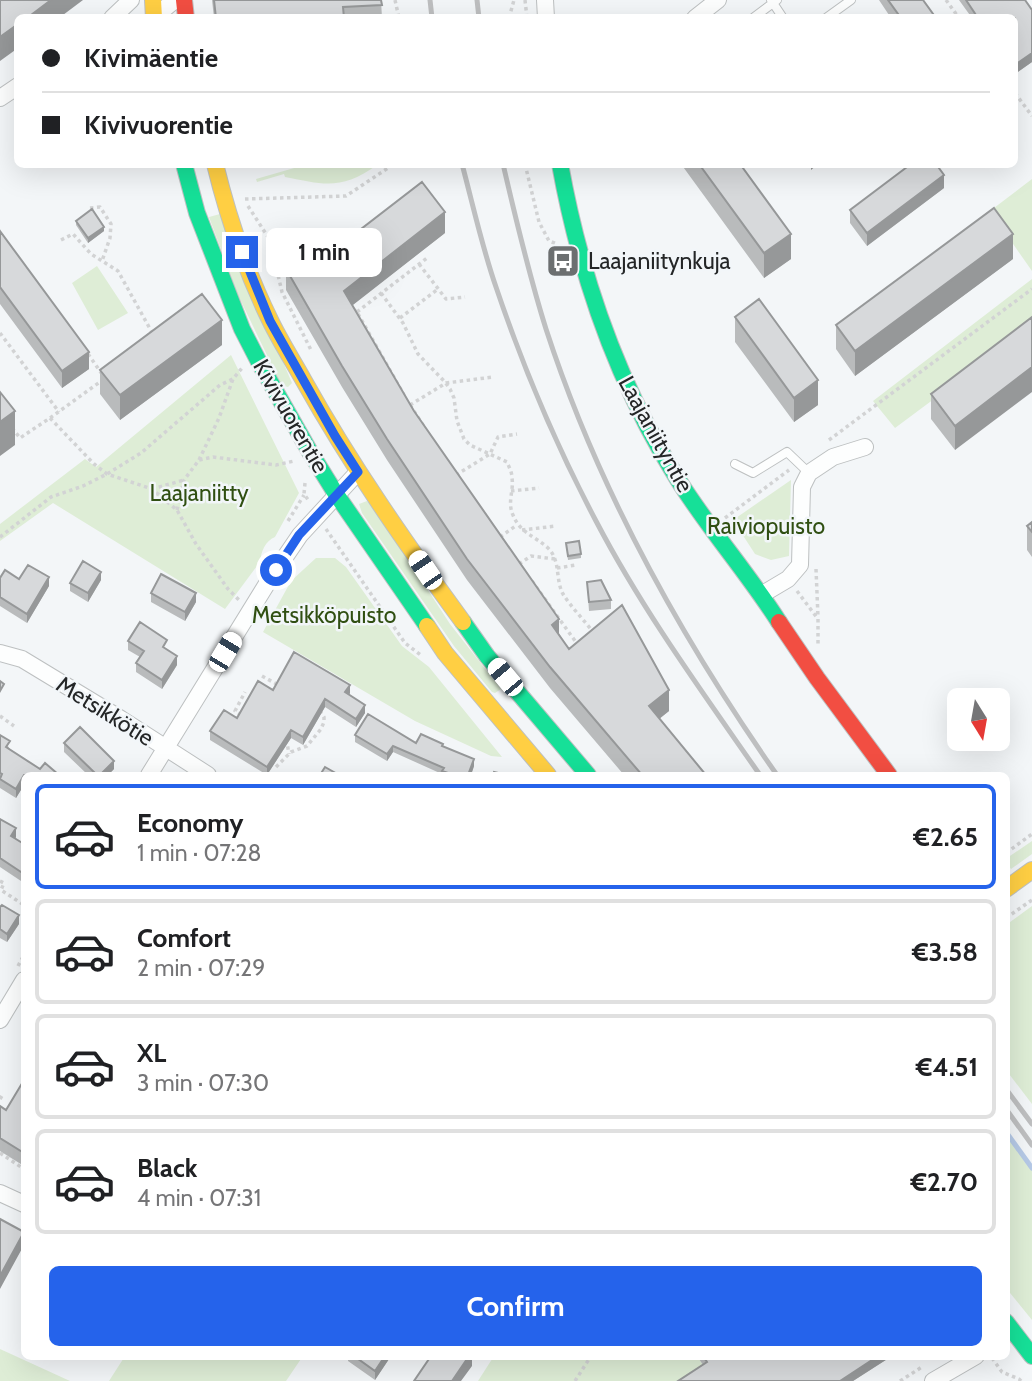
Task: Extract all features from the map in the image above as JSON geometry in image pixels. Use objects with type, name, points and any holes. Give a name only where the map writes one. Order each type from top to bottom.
[{"type":"street","points":[[116,14],[131,0]]},
{"type":"street","points":[[159,14],[175,0]]},
{"type":"street","points":[[700,14],[718,0]]},
{"type":"street","name":"Kivivuorentie","points":[[185,168],[197,213],[242,329],[284,407],[336,494],[445,653],[545,772]]},
{"type":"street","name":"Kivivuorentie","points":[[216,168],[234,228],[270,321],[335,436],[425,570],[487,656],[585,772]]},
{"type":"street","name":"Laajaniityntie","points":[[561,168],[586,278],[601,322],[644,421],[676,477],[887,772]]},
{"type":"street","points":[[761,595],[788,579],[800,565],[804,468],[865,447]]},
{"type":"street","points":[[151,772],[299,535],[358,472]]},
{"type":"street","name":"Metsikkötie","points":[[0,653],[22,659],[203,772]]},
{"type":"street","points":[[1010,886],[1032,870]]},
{"type":"street","points":[[0,1020],[21,985]]},
{"type":"street","points":[[0,1192],[21,1202]]},
{"type":"street","points":[[1010,1333],[1032,1356]]},
{"type":"street","points":[[933,1381],[969,1360]]},
{"type":"lane","points":[[831,14],[850,0]]},
{"type":"lane","points":[[758,14],[774,1]]},
{"type":"lane","points":[[735,464],[753,473],[787,452],[804,468]]},
{"type":"path","points":[[1018,97],[1032,116]]},
{"type":"path","points":[[314,355],[282,292],[268,237],[244,199],[346,195],[388,168]]},
{"type":"path","points":[[526,168],[539,222],[549,241],[559,245]]},
{"type":"path","points":[[90,208],[100,207],[111,224],[110,238],[102,261]]},
{"type":"path","points":[[61,240],[73,234],[91,254],[118,271],[157,340]]},
{"type":"path","points":[[357,312],[427,258]]},
{"type":"path","points":[[419,264],[446,299],[465,297]]},
{"type":"path","points":[[400,318],[438,289]]},
{"type":"path","points":[[825,444],[1032,289]]},
{"type":"path","points":[[381,293],[400,318],[418,355],[446,383],[454,398],[457,421],[464,439],[470,445],[507,462],[512,479],[509,503],[517,525],[548,548],[555,559],[563,595],[595,634]]},
{"type":"path","points":[[346,305],[357,312],[425,428]]},
{"type":"path","points":[[0,333],[59,412]]},
{"type":"path","points":[[6,421],[20,438],[106,378],[81,344]]},
{"type":"path","points":[[177,510],[184,480],[199,460],[219,418],[233,379],[243,367]]},
{"type":"path","points":[[410,405],[446,383],[492,377]]},
{"type":"path","points":[[0,537],[51,497],[83,486],[141,453],[220,386],[233,379]]},
{"type":"path","points":[[50,418],[107,474],[152,489],[177,510],[196,544],[228,589],[240,601]]},
{"type":"path","points":[[456,475],[490,454],[498,437],[517,434]]},
{"type":"path","points":[[199,460],[213,457],[276,466],[294,461]]},
{"type":"path","points":[[712,529],[804,468]]},
{"type":"path","points":[[152,489],[184,480]]},
{"type":"path","points":[[511,491],[539,488]]},
{"type":"path","points":[[493,527],[500,537],[517,525]]},
{"type":"path","points":[[522,530],[556,526]]},
{"type":"path","points":[[513,555],[519,564],[531,556],[555,559]]},
{"type":"path","points":[[557,568],[576,565]]},
{"type":"path","points":[[527,574],[580,647]]},
{"type":"path","points":[[788,579],[818,619],[818,653]]},
{"type":"path","points":[[262,676],[285,689]]},
{"type":"path","points":[[245,692],[235,711],[246,718]]},
{"type":"path","points":[[276,767],[291,752],[307,746],[321,729],[324,717],[320,710]]},
{"type":"path","points":[[0,716],[14,726]]},
{"type":"path","points":[[277,737],[287,743],[289,754]]},
{"type":"path","points":[[1010,850],[1032,834]]},
{"type":"path","points":[[0,881],[4,884],[1,890],[21,903]]},
{"type":"path","points":[[1010,915],[1032,900]]},
{"type":"path","points":[[0,1153],[21,1167]]},
{"type":"path","points":[[575,1381],[588,1360]]},
{"type":"path","points":[[994,1360],[1002,1371],[1021,1381]]},
{"type":"path","points":[[900,1381],[929,1362]]},
{"type":"green space","points":[[294,168],[372,168],[353,179],[333,183],[299,180],[285,177],[284,174],[257,182],[256,179]]},
{"type":"green space","points":[[1032,179],[1032,271],[990,211]]},
{"type":"green space","points":[[220,214],[292,383],[288,387],[280,382],[238,295],[209,217]]},
{"type":"green space","points":[[97,266],[128,313],[98,330],[72,283]]},
{"type":"green space","points":[[1032,279],[1032,326],[895,428],[873,401]]},
{"type":"green space","name":"Laajaniitty","points":[[231,355],[299,493],[275,537],[264,547],[260,562],[225,609],[53,503],[0,541],[0,524],[85,459],[96,467]]},
{"type":"green space","name":"Raiviopuisto","points":[[791,480],[789,556],[771,560],[755,554],[733,520]]},
{"type":"green space","points":[[367,501],[374,507],[450,624],[501,689],[492,692],[454,646],[362,513],[359,504]]},
{"type":"green space","name":"Metsikköpuisto","points":[[316,558],[335,558],[346,567],[402,646],[429,667],[502,757],[491,756],[415,721],[263,632],[291,581]]},
{"type":"green space","points":[[1032,841],[1032,854],[1011,869],[1010,856]]},
{"type":"green space","points":[[1032,906],[1032,1104],[1010,1075],[1010,922]]},
{"type":"green space","points":[[1010,1139],[1032,1168],[1032,1320],[1010,1293]]},
{"type":"green space","points":[[0,1349],[70,1381],[0,1381]]},
{"type":"green space","points":[[122,1360],[300,1360],[286,1381],[109,1381]]},
{"type":"green space","points":[[491,1360],[700,1360],[707,1371],[691,1381],[478,1381]]},
{"type":"building","points":[[0,0],[51,0],[32,14],[14,14],[14,27],[0,37]]},
{"type":"building","points":[[214,0],[381,0],[382,5],[343,7],[344,14],[216,14]]},
{"type":"building","points":[[888,0],[923,0],[933,14],[898,14]]},
{"type":"building","points":[[966,0],[1025,0],[1032,10],[1032,53],[1018,63],[1018,14],[975,14]]},
{"type":"building","points":[[702,168],[743,168],[791,234],[764,253]]},
{"type":"building","points":[[906,168],[939,168],[944,175],[867,233],[850,210]]},
{"type":"building","points":[[422,182],[445,212],[344,291],[414,411],[559,619],[552,625],[569,649],[622,605],[669,690],[649,706],[704,772],[639,772],[550,667],[467,559],[387,439],[286,269],[304,273]]},
{"type":"building","points":[[994,208],[1013,234],[855,351],[836,325]]},
{"type":"building","points":[[92,209],[104,227],[88,238],[76,221]]},
{"type":"building","points":[[0,231],[89,352],[62,371],[0,287]]},
{"type":"building","points":[[202,294],[222,320],[120,395],[100,370]]},
{"type":"building","points":[[759,299],[818,380],[794,398],[735,317]]},
{"type":"building","points":[[1032,317],[1032,367],[955,426],[931,394]]},
{"type":"building","points":[[0,392],[15,411],[0,422]]},
{"type":"building","points":[[579,541],[581,554],[568,556],[566,543]]},
{"type":"building","points":[[83,561],[101,572],[88,593],[70,583]]},
{"type":"building","points":[[28,565],[49,577],[27,614],[0,597],[0,578],[5,570],[19,579]]},
{"type":"building","points":[[161,574],[196,593],[185,612],[151,593]]},
{"type":"building","points":[[601,580],[611,600],[589,602],[587,582]]},
{"type":"building","points":[[140,622],[167,640],[163,647],[177,656],[162,680],[136,663],[144,651],[128,641]]},
{"type":"building","points":[[294,652],[350,685],[345,692],[365,705],[356,719],[325,699],[303,737],[291,730],[267,767],[210,731],[224,710],[237,718],[258,681],[273,690]]},
{"type":"building","points":[[368,714],[416,743],[421,734],[474,759],[469,772],[445,772],[442,771],[444,768],[393,746],[387,754],[355,735]]},
{"type":"building","points":[[80,727],[114,761],[103,772],[94,772],[64,743]]},
{"type":"building","points":[[0,735],[10,741],[6,747],[40,769],[45,763],[56,772],[21,772],[21,780],[16,789],[0,779]]},
{"type":"building","points":[[0,819],[16,828],[11,836],[21,842],[21,872],[0,858]]},
{"type":"building","points":[[2,905],[19,915],[7,934],[0,929]]},
{"type":"building","points":[[21,1085],[21,1151],[0,1138],[0,1106],[6,1110]]},
{"type":"building","points":[[0,1219],[21,1230],[21,1238],[0,1276]]},
{"type":"building","points":[[360,1360],[382,1360],[375,1371]]},
{"type":"building","points":[[428,1360],[466,1360],[452,1381],[414,1381]]},
{"type":"building","points":[[706,1360],[872,1360],[840,1381],[678,1381],[707,1362]]},
{"type":"waterway","points":[[1010,1138],[1032,1168]]},
{"type":"railway","points":[[430,0],[432,14]]},
{"type":"railway","points":[[477,0],[479,14]]},
{"type":"railway","points":[[463,168],[486,257],[506,317],[529,377],[582,493],[614,554],[654,619],[758,772]]},
{"type":"railway","points":[[504,168],[546,329],[591,447],[645,561],[675,616],[775,772]]},
{"type":"railway","points":[[1010,1094],[1032,1124]]},
{"type":"railway","points":[[1010,1115],[1032,1145]]},
{"type":"traffic: fast","points":[[185,168],[197,213],[242,329],[260,364],[336,494],[427,626]]},
{"type":"traffic: fast","points":[[561,168],[590,287],[636,404],[689,497],[779,622]]},
{"type":"traffic: fast","points":[[463,622],[487,656],[585,772]]},
{"type":"traffic: fast","points":[[1010,1327],[1032,1356]]},
{"type":"traffic: slow","points":[[153,0],[154,14]]},
{"type":"traffic: slow","points":[[216,168],[245,263],[278,336],[360,474],[463,622]]},
{"type":"traffic: slow","points":[[427,626],[445,653],[545,772]]},
{"type":"traffic: slow","points":[[1010,886],[1032,870]]},
{"type":"traffic: jam","points":[[184,0],[186,14]]},
{"type":"traffic: jam","points":[[779,622],[887,772]]},
{"type":"place","name":"Laajaniitynkuja","points":[[563,261]]},
{"type":"route","points":[[242,252],[270,321],[358,472],[299,535],[276,570]]}]
